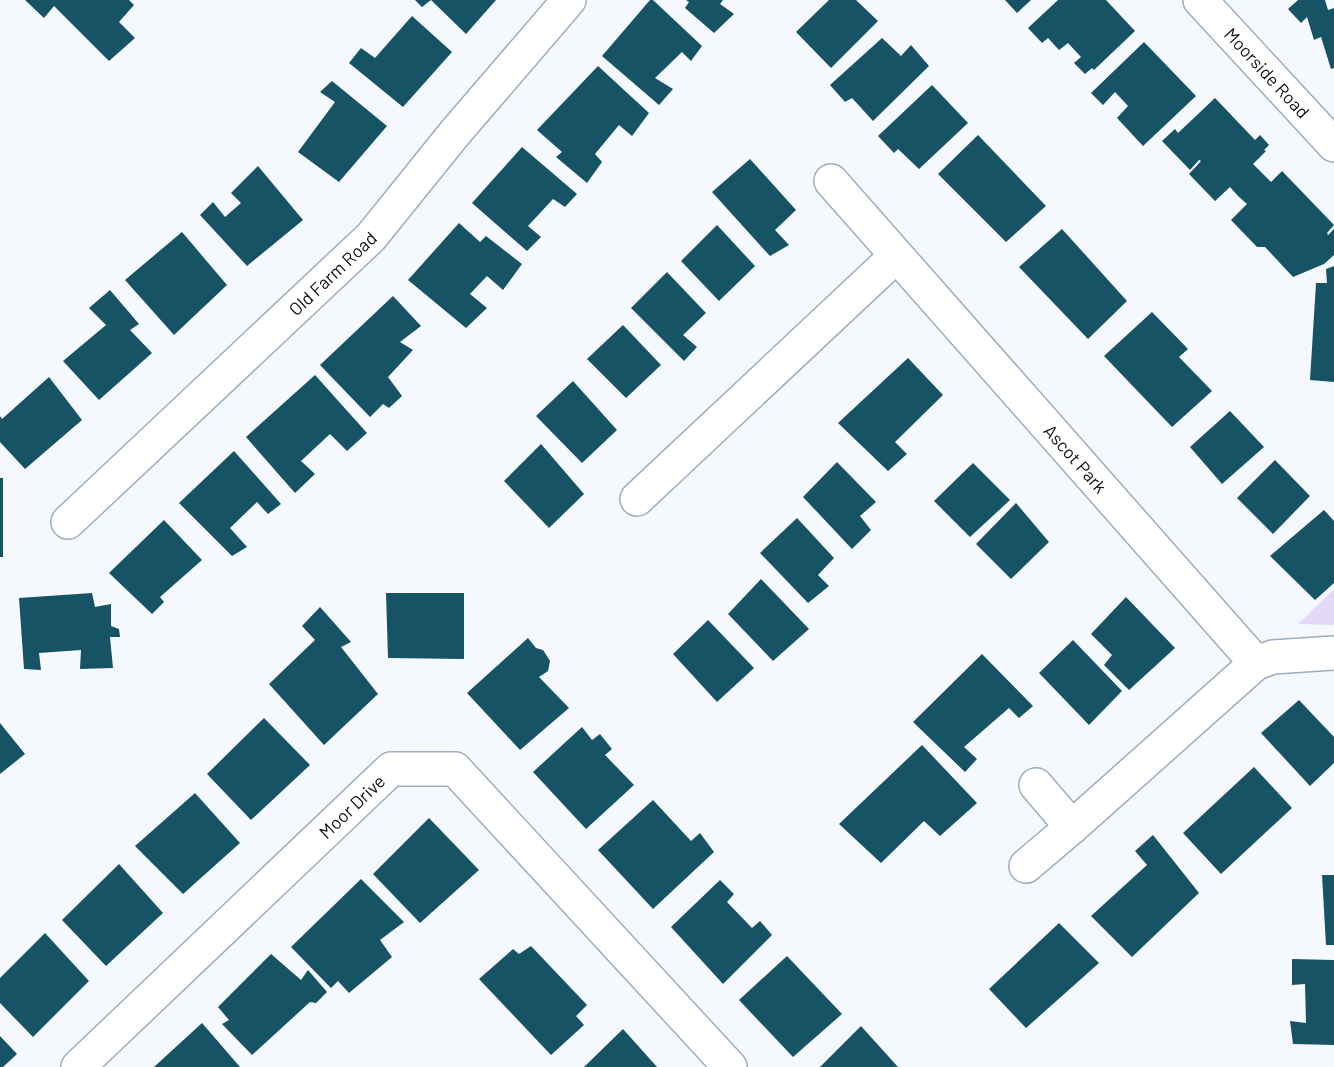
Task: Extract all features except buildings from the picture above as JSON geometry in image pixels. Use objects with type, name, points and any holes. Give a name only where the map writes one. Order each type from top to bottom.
[{"type":"street","name":"Old Farm Road","points":[[68,522],[370,237],[568,0]]},
{"type":"street","name":"Moorside Road","points":[[1200,0],[1334,145]]},
{"type":"street","name":"Ascot Park","points":[[831,181],[1256,663]]},
{"type":"street","points":[[637,499],[896,256]]},
{"type":"street","points":[[1026,866],[1256,663],[1274,657],[1334,653]]},
{"type":"street","name":"Moor Drive","points":[[78,1067],[391,769],[455,769],[730,1067]]},
{"type":"street","points":[[1036,785],[1072,827]]},
{"type":"shaded area","points":[[1334,589],[1334,625],[1298,624]]}]
